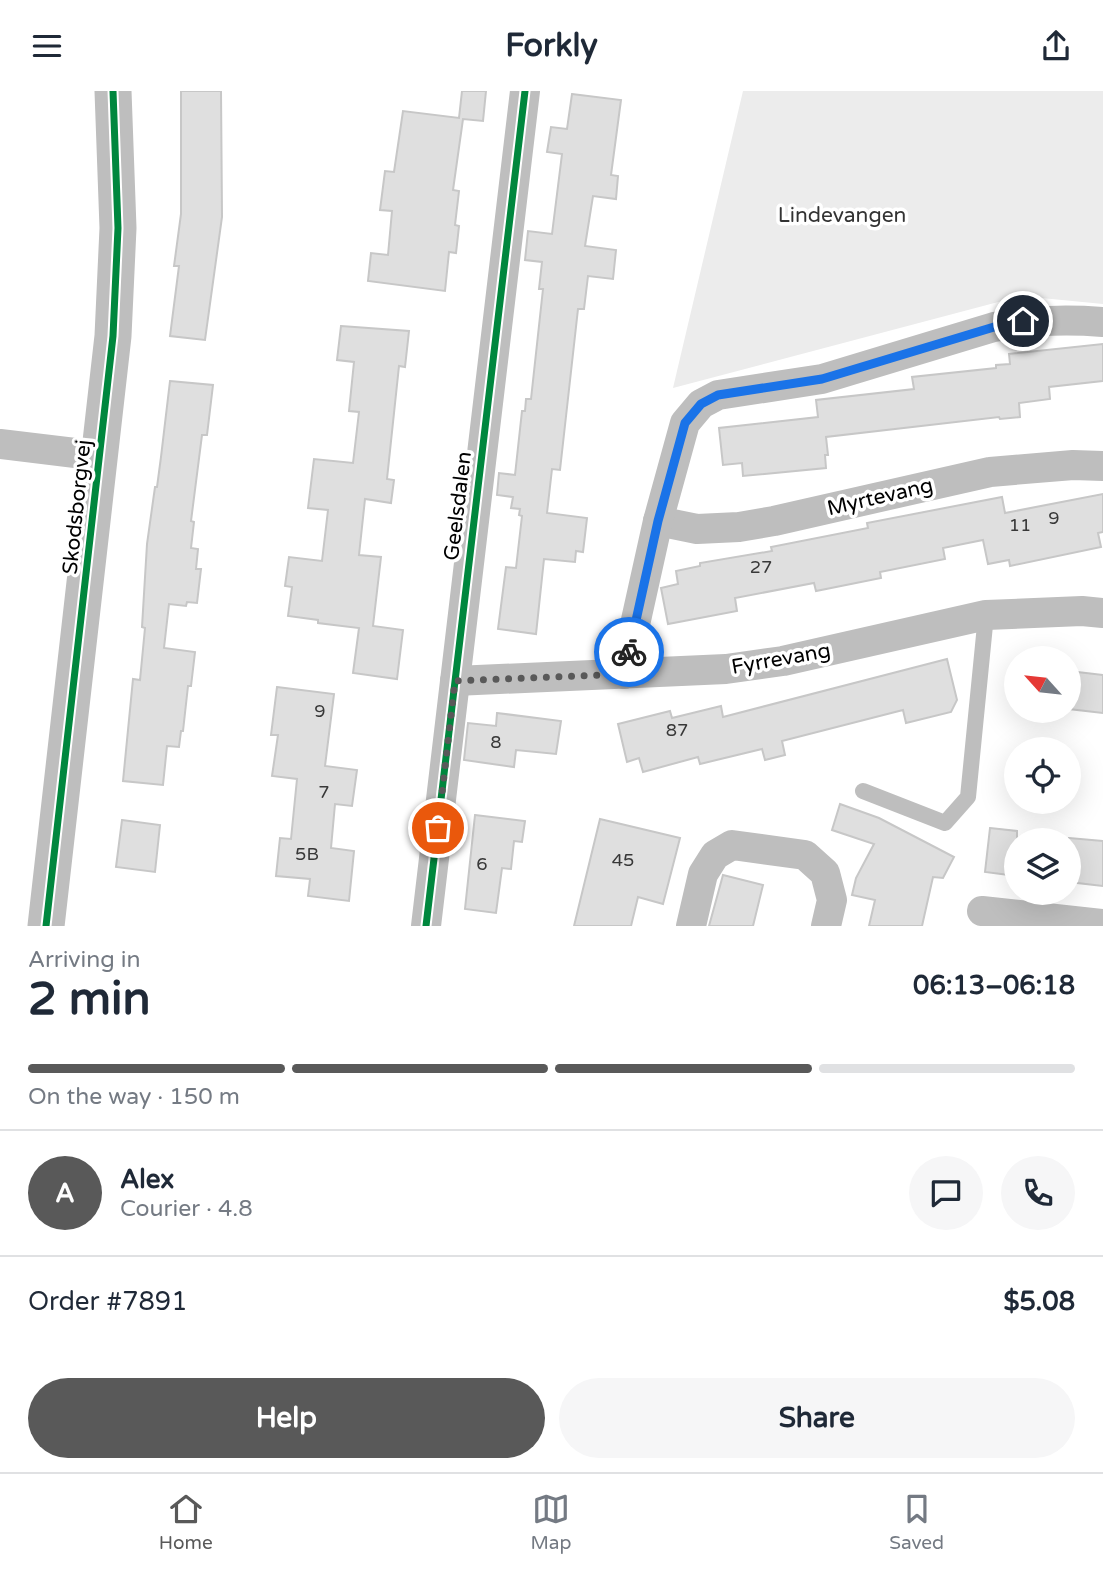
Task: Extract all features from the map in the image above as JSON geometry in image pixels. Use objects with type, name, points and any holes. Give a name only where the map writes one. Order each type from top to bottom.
[{"type":"street","name":"Skodsborgvej","points":[[46,926],[113,336],[118,228],[113,91]]},
{"type":"street","name":"Geelsdalen","points":[[426,926],[525,91]]},
{"type":"street","points":[[624,674],[658,521],[685,423],[701,404],[718,395],[822,379],[994,327],[1023,321],[1054,319],[1103,322]]},
{"type":"street","points":[[0,444],[100,456]]},
{"type":"street","name":"Myrtevang","points":[[658,521],[697,529],[739,527],[990,472],[1073,465],[1103,466]]},
{"type":"street","name":"Fyrrevang","points":[[455,681],[726,669],[783,661],[985,615],[1082,611],[1103,613]]},
{"type":"street","points":[[691,926],[703,874],[715,855],[732,845],[804,855],[825,873],[832,900],[826,926]]},
{"type":"street","points":[[982,911],[1103,924]]},
{"type":"lane","points":[[863,791],[945,823],[968,797],[985,615]]},
{"type":"green space","name":"Lindevangen","points":[[743,91],[1103,91],[1103,304],[1021,296],[673,388]]},
{"type":"building","points":[[181,91],[221,91],[222,217],[205,340],[170,336],[179,266],[174,266],[181,214]]},
{"type":"building","points":[[462,91],[486,91],[483,121],[463,119],[453,190],[459,191],[455,225],[459,226],[456,253],[449,252],[445,291],[368,281],[371,253],[388,255],[392,211],[380,210],[385,171],[394,172],[403,111],[459,118]]},
{"type":"building","points":[[572,94],[621,100],[611,175],[618,176],[616,199],[593,196],[585,246],[616,250],[613,279],[588,276],[584,309],[578,309],[560,470],[552,469],[547,513],[587,518],[583,552],[576,551],[575,562],[544,559],[536,634],[498,629],[506,567],[516,568],[522,516],[519,515],[520,509],[511,508],[513,497],[497,495],[499,473],[515,475],[522,411],[525,411],[526,399],[531,399],[543,289],[539,289],[542,262],[525,260],[528,231],[552,234],[562,154],[547,152],[551,127],[567,129]]},
{"type":"building","points":[[341,326],[409,331],[405,367],[399,366],[387,479],[394,480],[391,503],[365,499],[359,555],[381,557],[373,626],[403,630],[397,679],[353,673],[359,628],[288,616],[292,587],[285,586],[289,557],[322,561],[328,510],[308,508],[314,459],[353,463],[359,412],[349,411],[354,362],[337,360]]},
{"type":"building","points":[[1103,344],[1103,381],[1049,387],[1050,399],[1019,403],[1020,417],[999,417],[826,437],[826,468],[743,476],[742,463],[723,465],[719,428],[818,417],[816,400],[914,389],[912,377],[996,368],[996,365],[1010,364],[1009,354]]},
{"type":"building","points":[[170,381],[213,385],[207,435],[202,435],[191,521],[194,522],[191,548],[198,549],[196,569],[201,569],[197,603],[187,602],[186,606],[169,604],[164,648],[195,652],[183,731],[179,747],[167,746],[163,785],[123,781],[133,679],[140,680],[145,628],[142,627],[147,544]]},
{"type":"building","points":[[1103,494],[1103,532],[1098,533],[1101,547],[1010,566],[1009,560],[988,564],[983,540],[943,548],[945,559],[880,572],[881,578],[816,591],[814,583],[735,598],[737,611],[668,624],[661,588],[678,584],[676,571],[700,566],[700,563],[772,551],[771,547],[868,528],[867,523],[1002,497],[1005,513]]},
{"type":"building","points":[[947,659],[957,700],[951,712],[906,723],[903,710],[782,741],[785,755],[765,760],[762,749],[700,764],[698,757],[643,772],[639,758],[627,762],[618,724],[670,711],[672,718],[721,706],[723,717]]},
{"type":"building","points":[[1082,673],[1103,675],[1103,713],[1082,711]]},
{"type":"building","points":[[277,687],[334,694],[325,766],[357,770],[352,806],[335,804],[331,848],[354,851],[349,901],[308,896],[310,879],[276,876],[280,838],[291,839],[297,779],[272,776],[278,735],[271,735]]},
{"type":"building","points":[[497,713],[561,721],[556,754],[516,750],[514,767],[464,760],[468,723],[496,726]]},
{"type":"building","points":[[840,804],[879,818],[954,857],[943,878],[933,877],[922,926],[869,926],[875,900],[852,895],[856,878],[874,844],[832,830]]},
{"type":"building","points":[[475,815],[525,821],[522,842],[514,841],[511,869],[502,868],[496,913],[465,909]]},
{"type":"building","points":[[600,819],[680,838],[663,904],[638,897],[631,926],[574,926]]},
{"type":"building","points":[[122,820],[160,825],[155,872],[116,867]]},
{"type":"building","points":[[990,828],[1004,830],[1004,874],[985,872]]},
{"type":"building","points":[[1081,839],[1103,841],[1103,886],[1081,883]]},
{"type":"building","points":[[723,875],[763,885],[753,926],[709,926]]},
{"type":"cycle path","points":[[46,926],[113,336],[118,228],[113,91]]},
{"type":"cycle path","points":[[426,926],[525,91]]},
{"type":"way so far","points":[[438,828],[455,681],[624,674],[629,652]]},
{"type":"route","points":[[629,652],[658,521],[685,423],[701,404],[718,395],[822,379],[994,327],[1023,321]]}]
